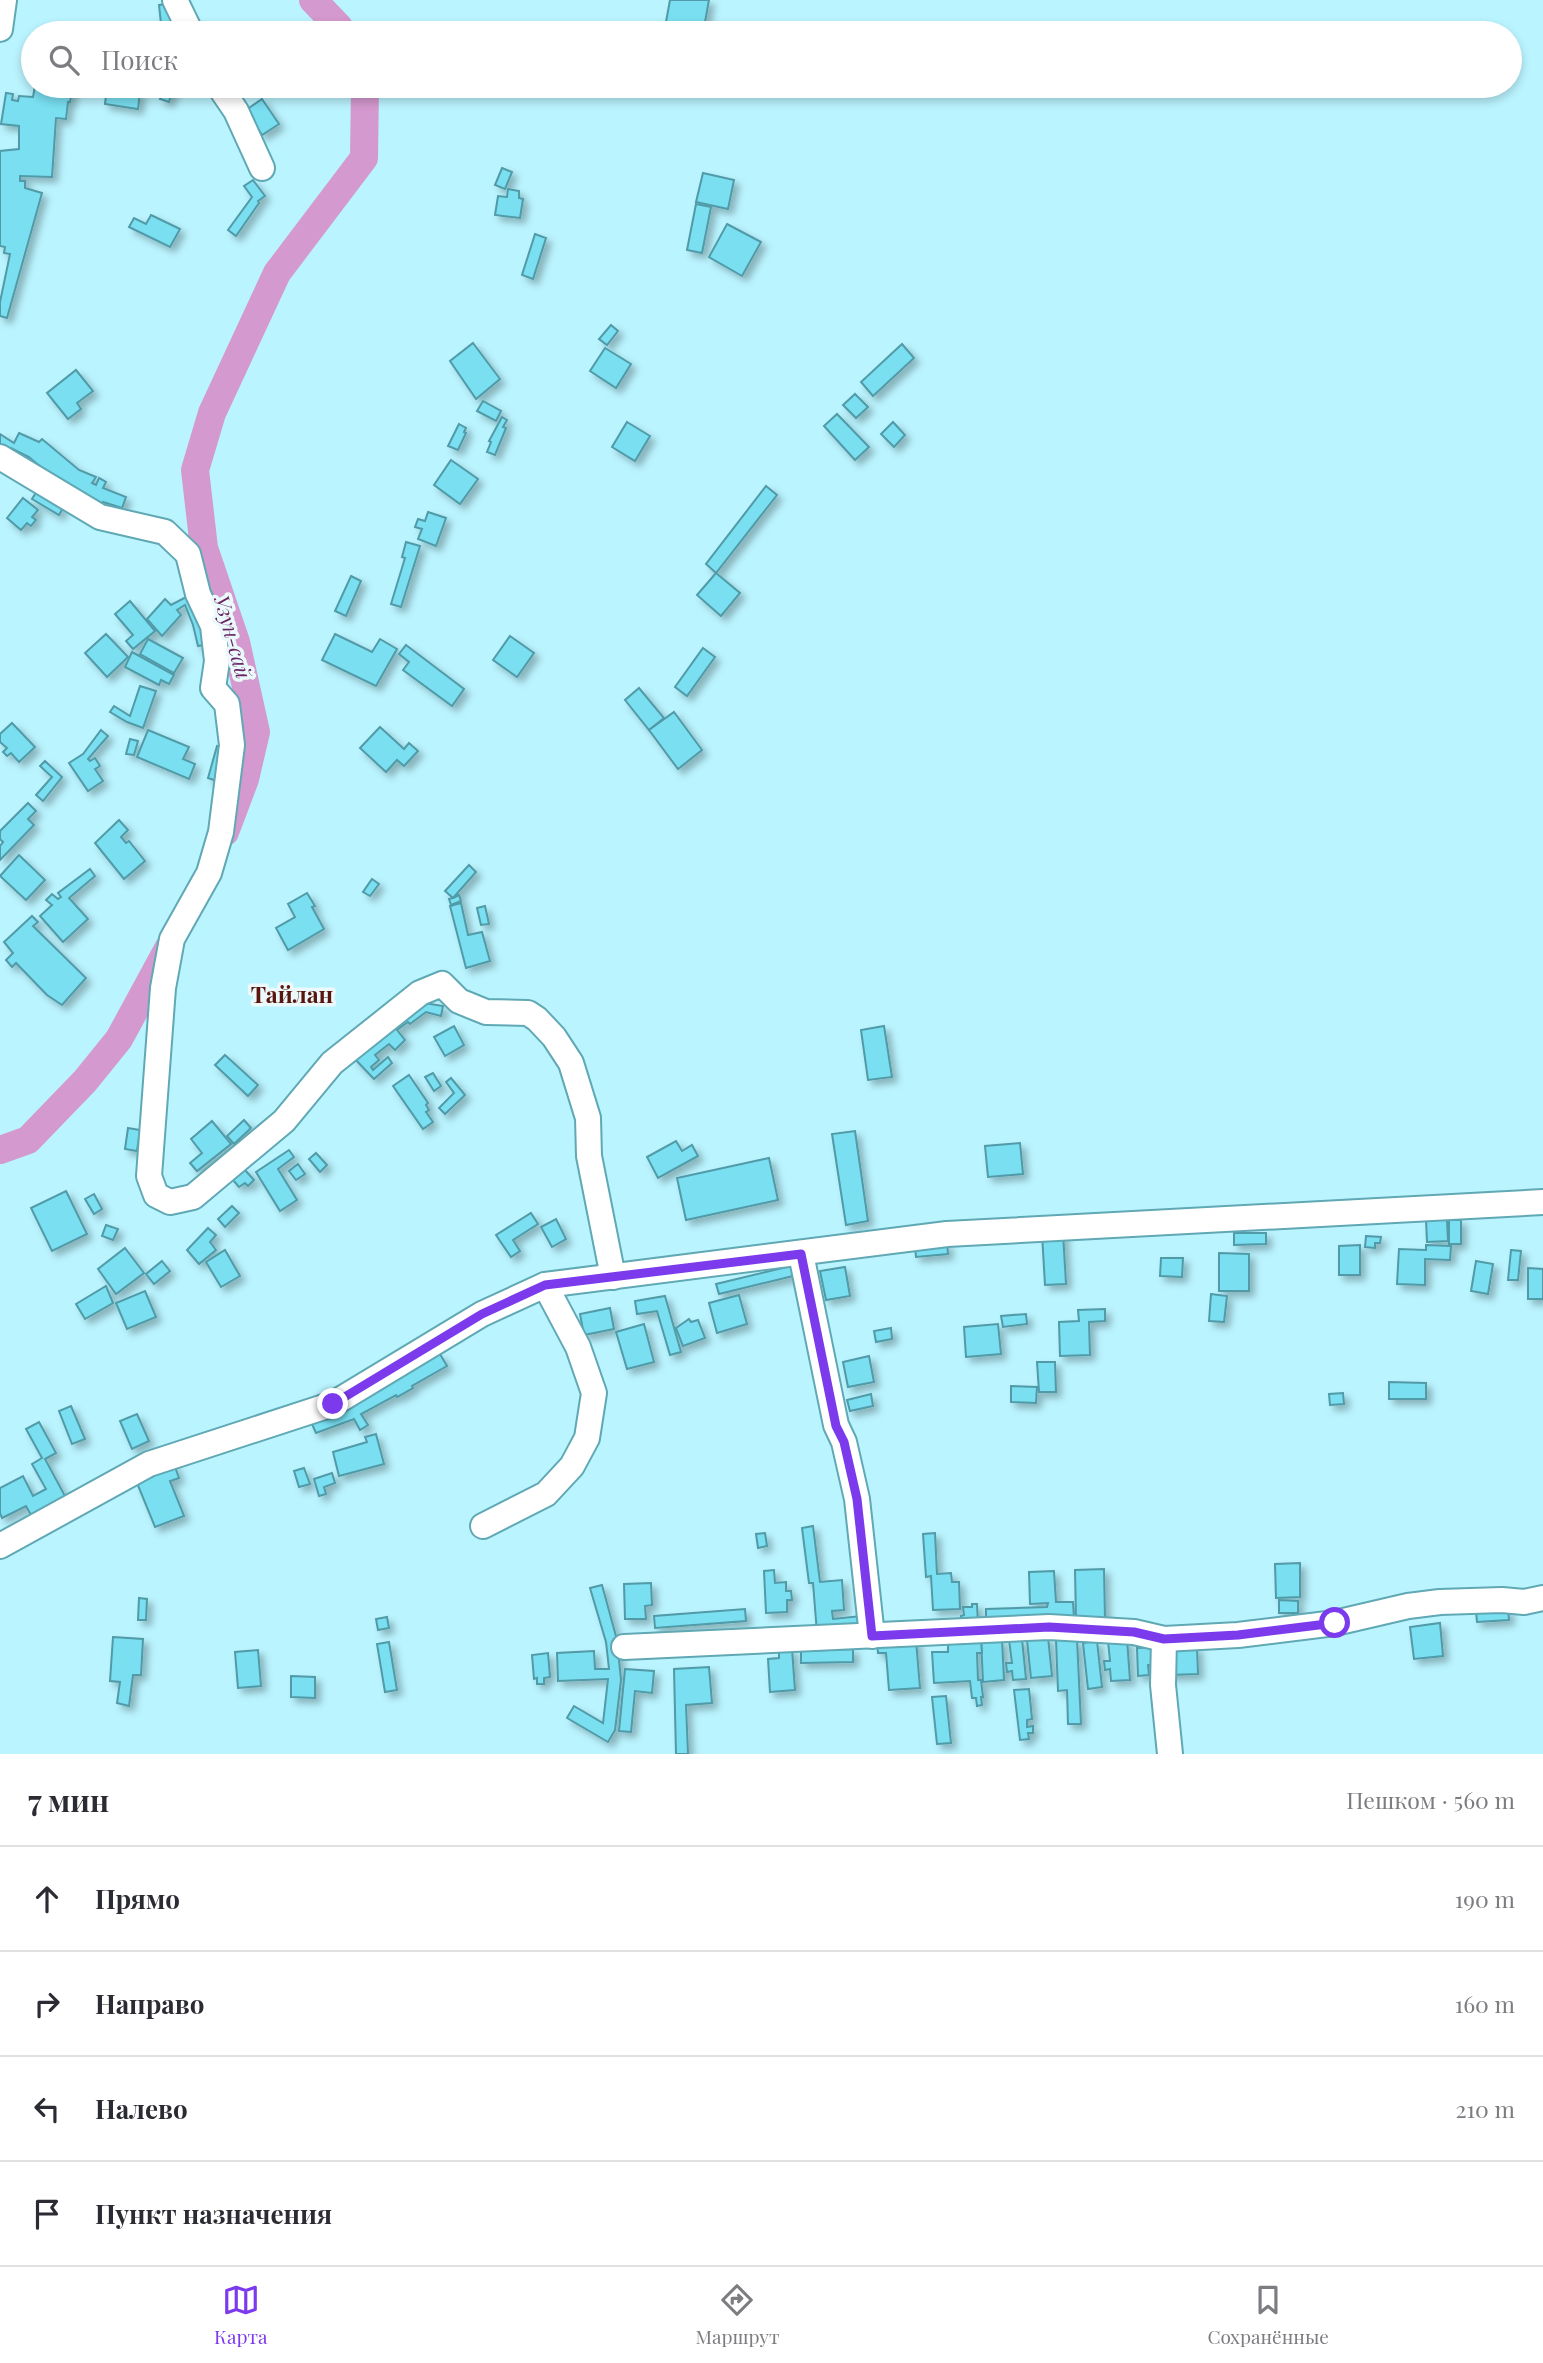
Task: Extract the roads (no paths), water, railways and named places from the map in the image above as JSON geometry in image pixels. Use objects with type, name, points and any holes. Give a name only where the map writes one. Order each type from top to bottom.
[{"type":"street","points":[[0,29],[4,0]]},
{"type":"street","points":[[175,0],[185,21]]},
{"type":"street","points":[[227,98],[236,111],[262,168]]},
{"type":"street","points":[[0,457],[100,517],[165,532],[188,554],[198,594],[214,626],[217,661],[213,688],[227,704],[232,746],[221,832],[209,873],[174,932],[163,988],[149,1176],[156,1195],[170,1202],[193,1197],[284,1121],[332,1063],[420,993],[442,984],[459,1001],[486,1012],[528,1013],[546,1028],[571,1063],[588,1118],[589,1156],[613,1277]]},
{"type":"street","points":[[0,1546],[149,1464],[333,1404],[482,1314],[545,1285],[947,1234],[1543,1202]]},
{"type":"street","points":[[801,1254],[836,1426],[844,1442],[857,1499],[872,1636]]},
{"type":"street","points":[[483,1526],[546,1494],[572,1466],[587,1438],[594,1393],[578,1347],[545,1285]]},
{"type":"street","points":[[624,1647],[1049,1627],[1134,1632],[1164,1639],[1238,1635],[1335,1623],[1408,1606],[1440,1602],[1524,1602],[1543,1598]]},
{"type":"street","points":[[1164,1639],[1163,1685],[1170,1754]]},
{"type":"waterway","name":"Узун-сай","points":[[313,0],[333,21]]},
{"type":"waterway","name":"Узун-сай","points":[[225,832],[245,779],[256,732],[236,642],[204,548],[195,470],[212,413],[277,273],[364,158],[365,98]]},
{"type":"waterway","name":"Узун-сай","points":[[0,1150],[28,1140],[85,1081],[119,1039],[169,947]]},
{"type":"district","name":"Тайлан","points":[[292,995]]}]
